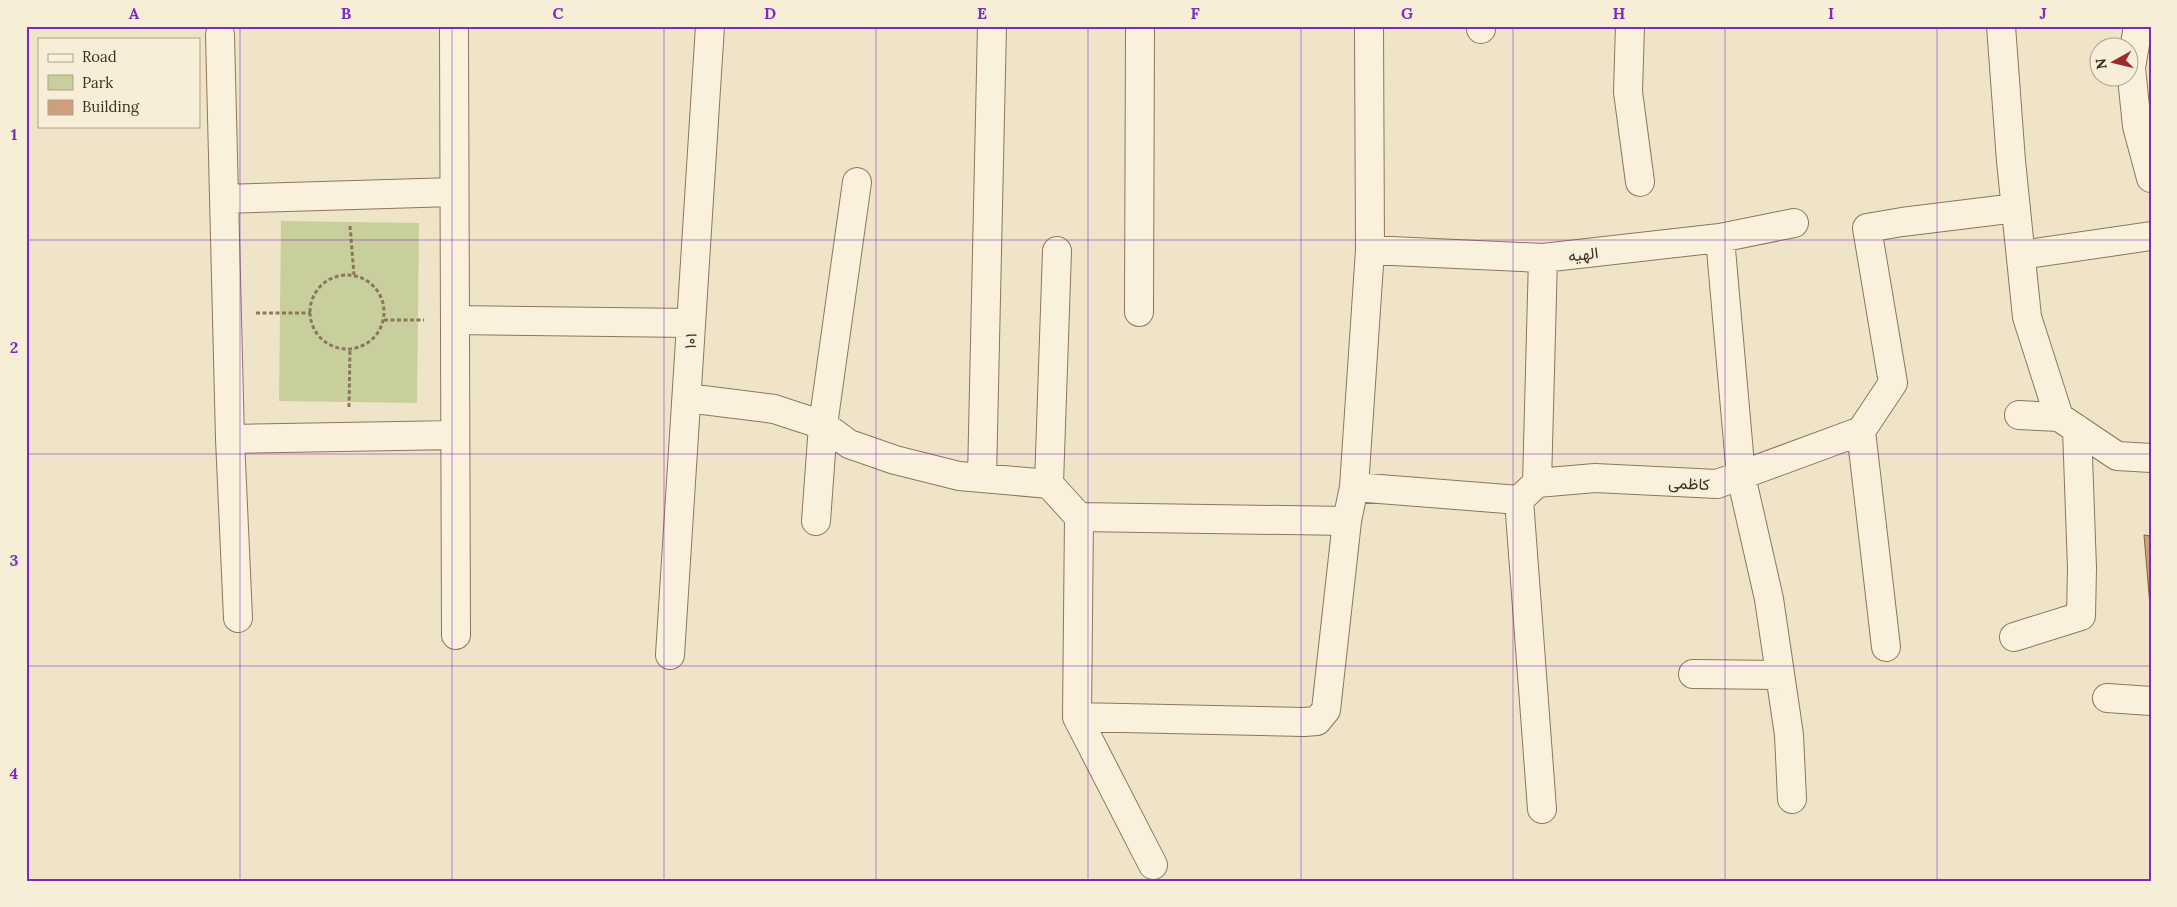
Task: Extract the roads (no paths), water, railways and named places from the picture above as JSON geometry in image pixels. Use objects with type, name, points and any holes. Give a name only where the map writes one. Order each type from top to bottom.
[{"type":"street","name":"۱۰۱","points":[[670,655],[710,26]]},
{"type":"street","points":[[982,478],[992,26]]},
{"type":"street","points":[[1139,312],[1140,26]]},
{"type":"street","points":[[1077,717],[1317,721],[1326,710],[1347,521],[1354,487],[1370,250],[1369,26]]},
{"type":"street","points":[[1630,26],[1628,92],[1640,182]]},
{"type":"street","points":[[2001,26],[2027,317],[2068,423],[2082,568],[2081,616],[2014,637]]},
{"type":"street","points":[[2138,26],[2131,68],[2137,126],[2151,178]]},
{"type":"street","points":[[454,31],[456,635]]},
{"type":"street","points":[[220,35],[230,439],[238,618]]},
{"type":"street","points":[[816,521],[823,425],[857,182]]},
{"type":"street","points":[[224,199],[454,192]]},
{"type":"street","points":[[1886,647],[1861,431],[1893,383],[1867,228],[2016,208]]},
{"type":"street","name":"الهیه","points":[[1370,250],[1543,258],[1720,238],[1794,223]]},
{"type":"street","points":[[2021,255],[2151,236]]},
{"type":"street","points":[[1720,238],[1741,476],[1770,599],[1789,735],[1792,799]]},
{"type":"street","points":[[1049,484],[1057,251]]},
{"type":"street","points":[[1542,809],[1528,492],[1543,258]]},
{"type":"street","points":[[455,320],[691,323]]},
{"type":"street","points":[[686,398],[774,409],[823,425],[849,444],[895,460],[959,476],[1049,484],[1079,517],[1077,717],[1153,864]]},
{"type":"street","points":[[2019,415],[2068,423],[2117,456],[2151,458]]},
{"type":"street","name":"کاظمی","points":[[1354,487],[1528,492],[1595,478],[1717,484],[1861,431]]},
{"type":"street","points":[[230,439],[455,435]]},
{"type":"street","points":[[1079,517],[1347,521]]},
{"type":"street","points":[[1693,674],[1780,675]]},
{"type":"street","points":[[2107,698],[2151,701]]}]
